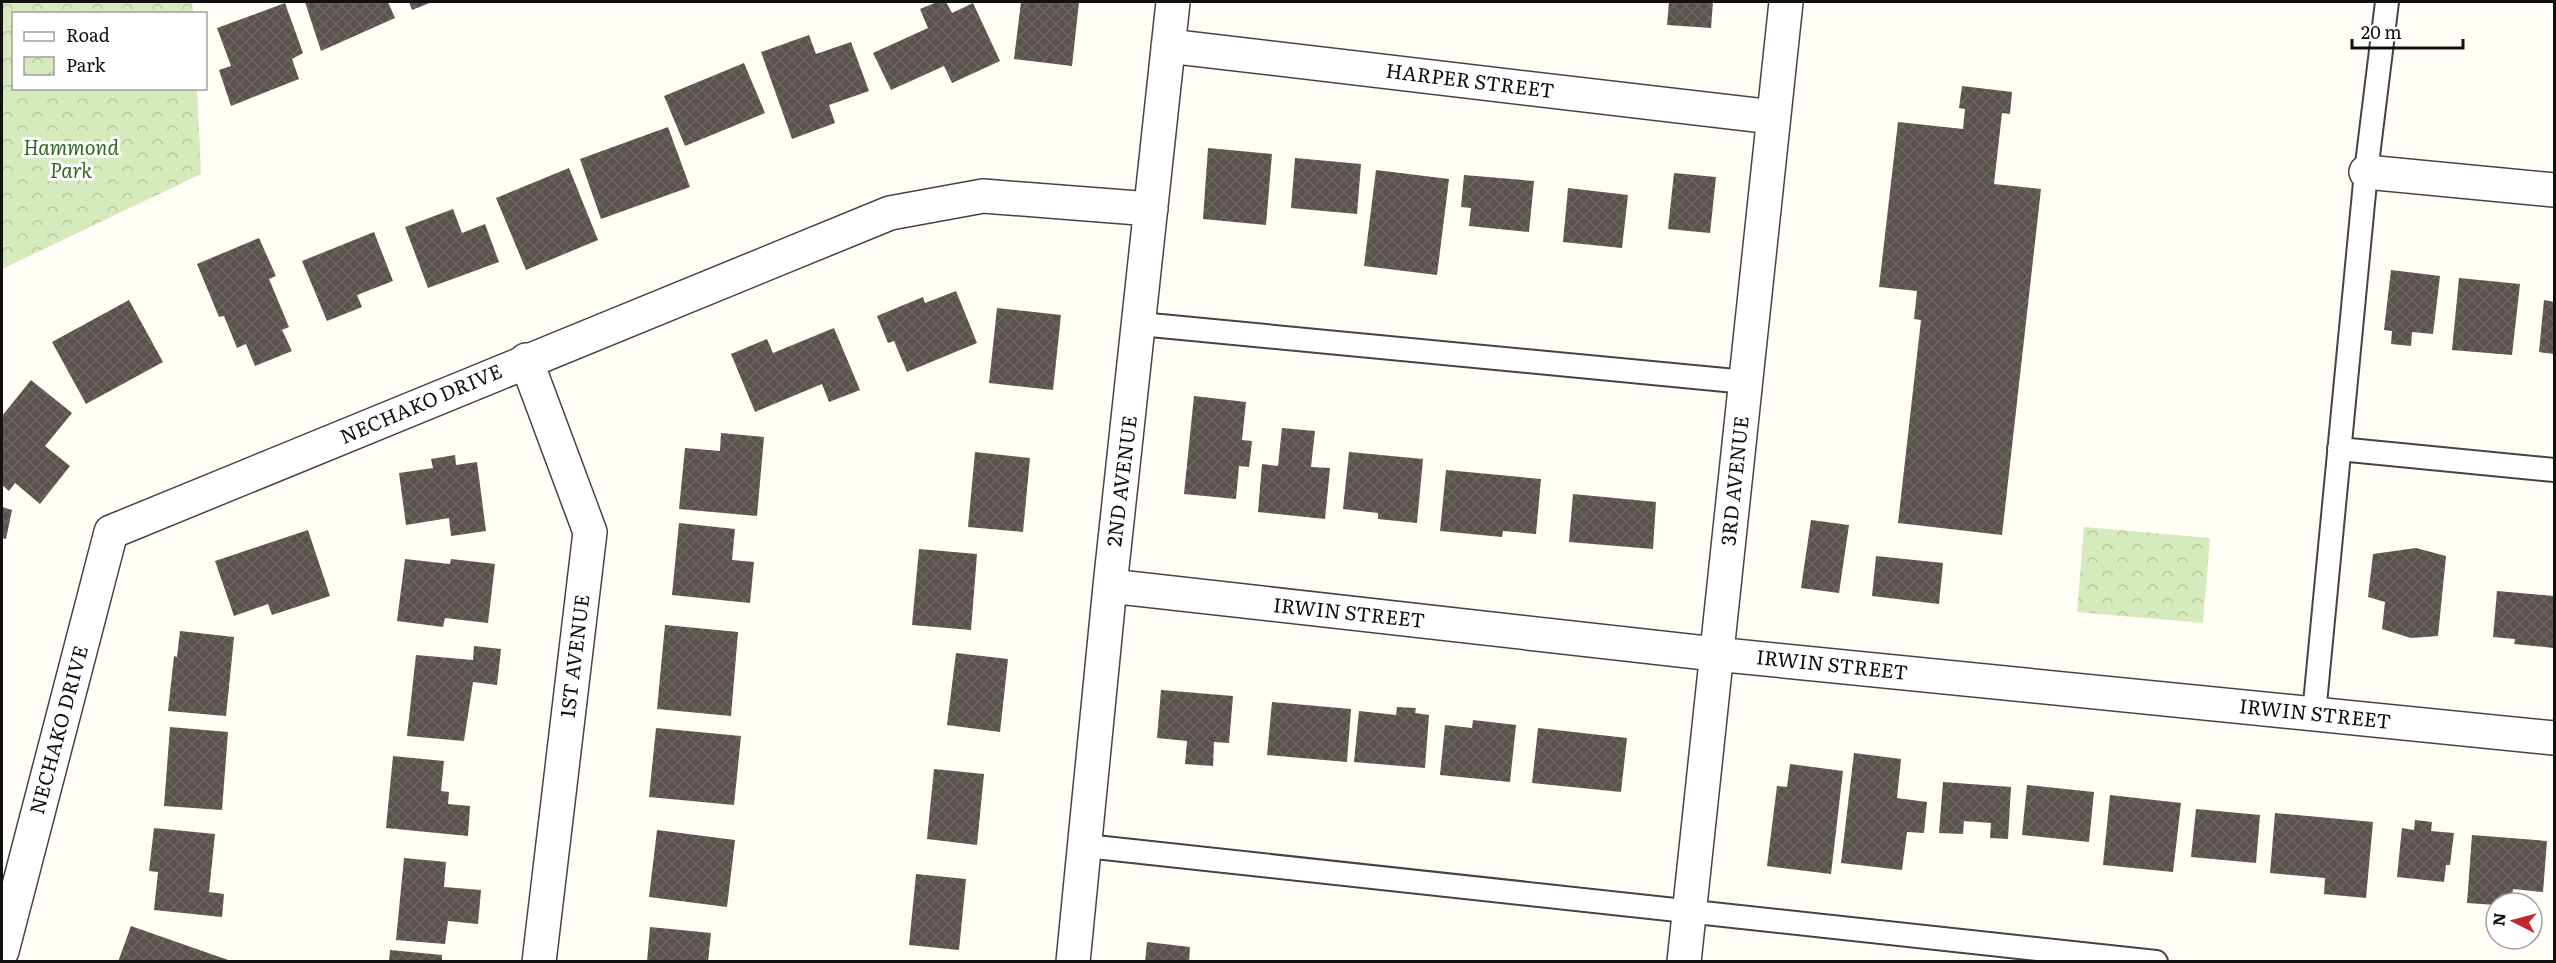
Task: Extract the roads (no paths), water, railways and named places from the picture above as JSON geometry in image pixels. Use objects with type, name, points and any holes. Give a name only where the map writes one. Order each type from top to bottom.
[{"type":"street","name":"2ND AVENUE","points":[[1073,962],[1110,586],[1173,2]]},
{"type":"street","name":"3RD AVENUE","points":[[1684,962],[1786,2]]},
{"type":"street","name":"HARPER STREET","points":[[1168,46],[1773,117]]},
{"type":"street","points":[[2366,172],[2554,190]]},
{"type":"street","name":"NECHAKO DRIVE","points":[[2,951],[111,532],[526,360],[890,213],[983,196],[1151,209]]},
{"type":"street","name":"1ST AVENUE","points":[[526,360],[590,532],[538,962]]},
{"type":"street","name":"IRWIN STREET","points":[[1110,586],[1715,654],[2554,738]]},
{"type":"lane","points":[[2314,714],[2366,172],[2387,2]]},
{"type":"lane","points":[[1140,324],[1746,382]]},
{"type":"lane","points":[[2339,449],[2554,470]]},
{"type":"lane","points":[[1086,846],[2156,962]]},
{"type":"park label","name":"Hammond Park","points":[[71,160]]}]
